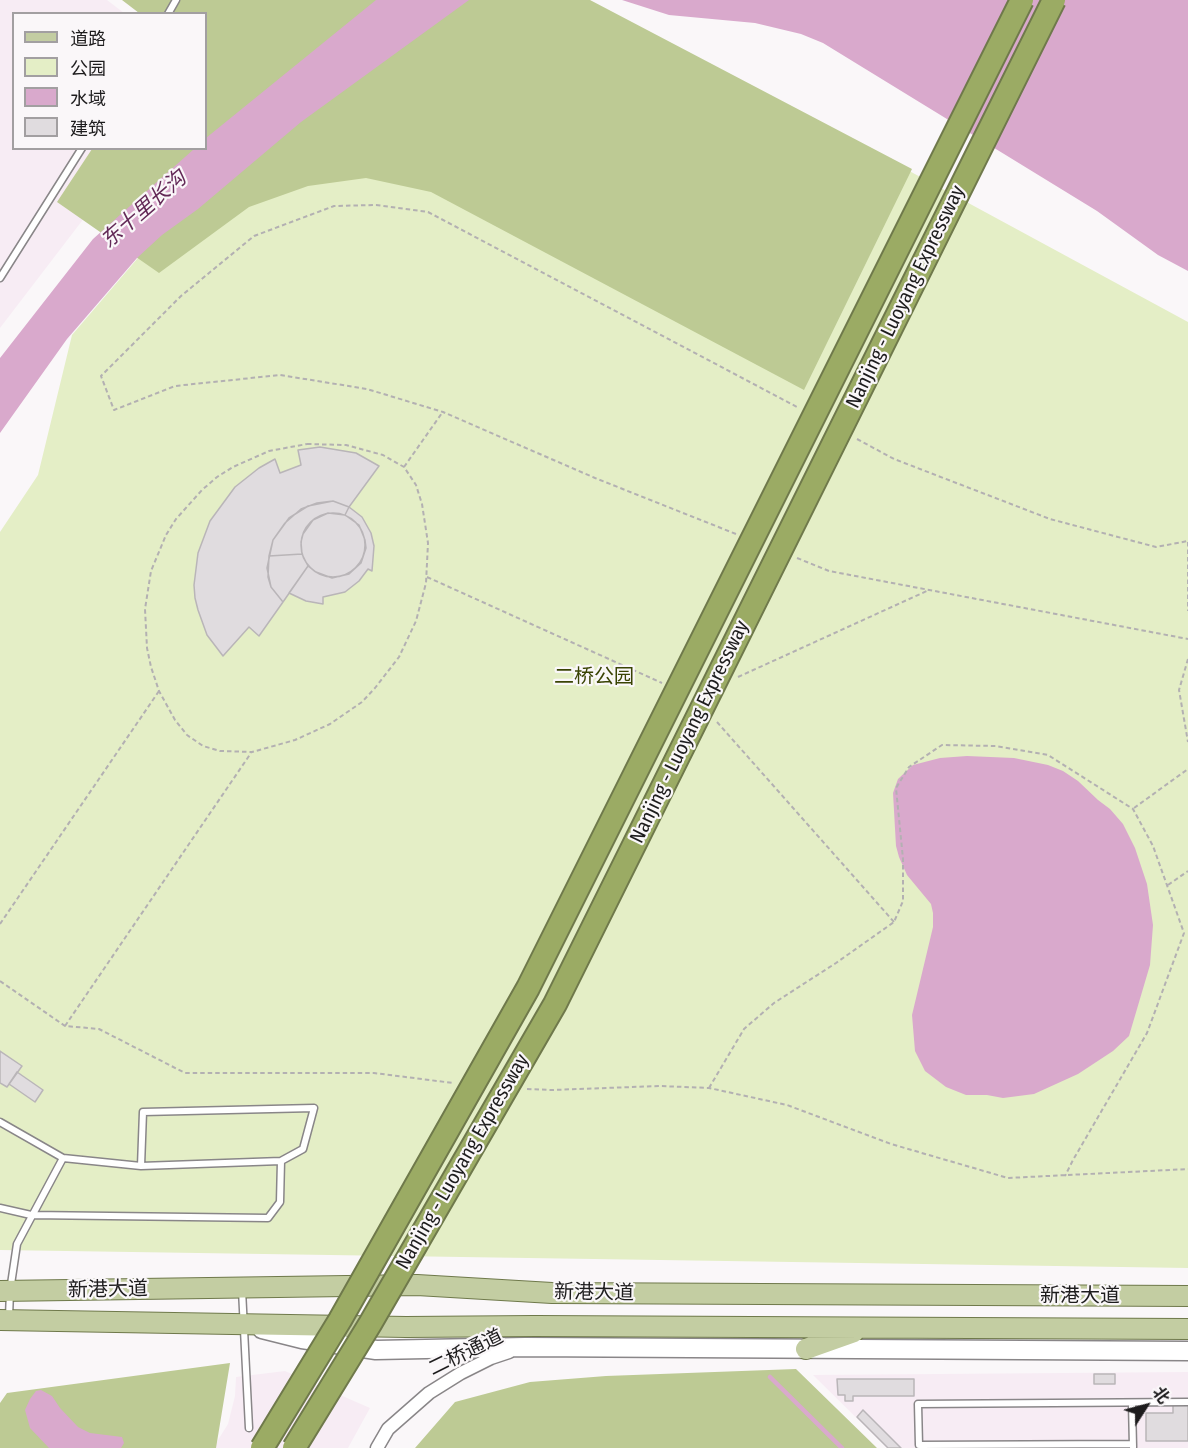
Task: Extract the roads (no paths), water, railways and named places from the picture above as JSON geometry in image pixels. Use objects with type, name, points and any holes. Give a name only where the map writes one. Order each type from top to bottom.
[{"type":"highway","name":"Nanjing - Luoyang Expressway","points":[[262,1448],[340,1320],[528,988],[1022,0]]},
{"type":"highway","name":"Nanjing - Luoyang Expressway","points":[[294,1448],[370,1324],[555,1004],[1054,0]]},
{"type":"main road","name":"新港大道","points":[[5,1291],[417,1285],[552,1293],[1188,1298]]},
{"type":"main road","points":[[1004,1328],[1020,1318],[1024,1312],[1021,1304],[1009,1295]]},
{"type":"main road","points":[[1188,1298],[1170,1313],[1177,1323],[1188,1328]]},
{"type":"main road","name":"新港大道","points":[[4,1321],[406,1327],[1188,1328]]},
{"type":"main road","points":[[806,1349],[866,1327]]},
{"type":"street","points":[[243,1324],[302,1339],[376,1350],[525,1347],[1188,1351]]},
{"type":"street","name":"二桥通道","points":[[377,1448],[388,1430],[429,1393],[491,1358],[525,1347]]},
{"type":"lane","points":[[0,278],[81,150]]},
{"type":"lane","points":[[0,1122],[63,1158],[141,1166],[281,1161],[303,1149],[314,1108],[143,1112],[141,1166]]},
{"type":"lane","points":[[4,1321],[5,1291],[17,1244],[63,1158]]},
{"type":"lane","points":[[0,1208],[31,1215],[268,1218],[280,1202],[281,1161]]},
{"type":"lane","points":[[243,1289],[249,1428]]},
{"type":"lane","points":[[1132,1402],[1133,1446],[919,1445],[918,1404],[1132,1402],[1188,1402]]},
{"type":"water","name":"东十里长沟","points":[[376,0],[469,0],[301,122],[137,258],[67,339],[0,433],[0,358],[93,239],[193,150],[207,150],[207,137]]},
{"type":"water","points":[[622,0],[1188,0],[1188,271],[1158,255],[1097,211],[823,43],[801,34],[755,23],[669,15]]},
{"type":"water","points":[[967,756],[1014,758],[1048,765],[1078,781],[1110,809],[1123,824],[1135,848],[1147,884],[1153,925],[1150,965],[1129,1036],[1113,1051],[1078,1074],[1034,1094],[1003,1098],[966,1095],[946,1087],[925,1071],[915,1051],[912,1015],[933,927],[933,913],[931,904],[907,875],[899,857],[896,846],[893,793],[898,779],[913,765],[940,758]]},
{"type":"water","points":[[41,1390],[52,1396],[78,1427],[90,1433],[122,1437],[124,1443],[121,1448],[49,1448],[30,1428],[25,1410],[36,1391]]},
{"type":"waterway","points":[[770,1377],[842,1448]]},
{"type":"park label","name":"二桥公园","points":[[594,677]]}]
